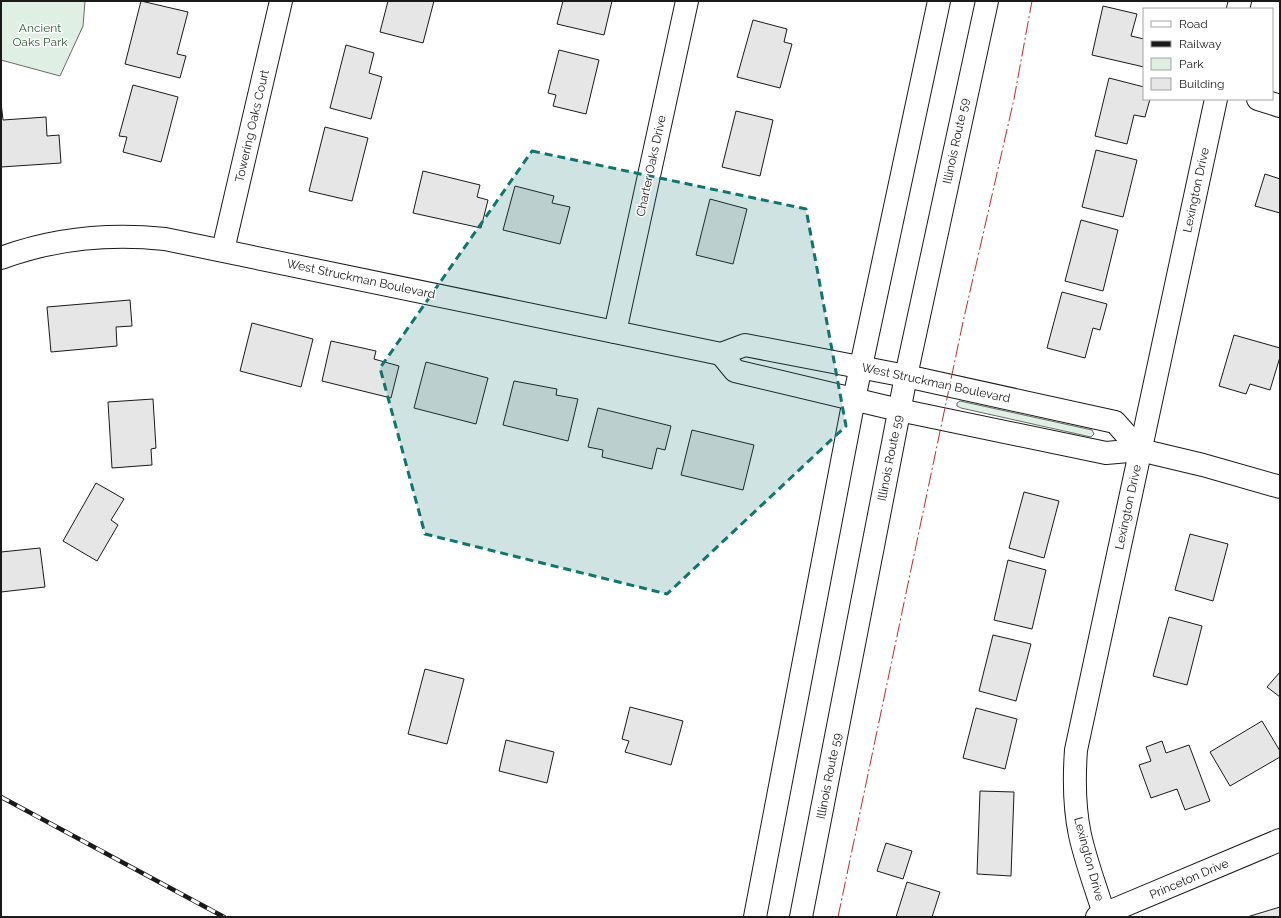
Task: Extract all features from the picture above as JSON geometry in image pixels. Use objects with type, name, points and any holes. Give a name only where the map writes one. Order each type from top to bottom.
[{"type":"street","name":"Towering Oaks Court","points":[[223,250],[282,1]]},
{"type":"street","name":"Charter Oaks Drive","points":[[615,332],[687,1]]},
{"type":"street","points":[[755,917],[854,399],[939,1]]},
{"type":"street","name":"Illinois Route 59","points":[[801,917],[899,410],[987,1]]},
{"type":"street","name":"Lexington Drive","points":[[1100,916],[1080,835],[1075,805],[1074,777],[1076,750],[1216,100]]},
{"type":"street","points":[[1261,100],[1280,106]]},
{"type":"street","name":"West Struckman Boulevard","points":[[1,258],[28,248],[66,240],[96,237],[135,236],[165,239],[721,354],[745,345],[906,376],[1115,422],[1140,450]]},
{"type":"street","points":[[721,354],[736,371],[899,410],[1106,453],[1140,450],[1203,465],[1280,487]]},
{"type":"street","name":"Princeton Drive","points":[[1100,916],[1280,840]]},
{"type":"highlighted area","points":[[532,151],[806,209],[846,426],[667,594],[425,534],[380,368]]},
{"type":"green space","name":"Ancient Oaks Park","points":[[1,1],[85,1],[83,26],[60,76],[1,60]]},
{"type":"green space","points":[[960,401],[1092,430],[1094,434],[1091,437],[961,408],[957,406],[957,403]]},
{"type":"building","points":[[141,1],[188,12],[177,54],[186,56],[180,78],[125,64]]},
{"type":"building","points":[[388,1],[434,1],[423,43],[380,32]]},
{"type":"building","points":[[563,1],[612,1],[604,35],[557,24]]},
{"type":"building","points":[[1103,6],[1137,14],[1131,36],[1143,39],[1143,67],[1092,55]]},
{"type":"building","points":[[753,20],[787,29],[784,42],[792,44],[780,88],[737,77]]},
{"type":"building","points":[[346,45],[374,53],[369,73],[382,77],[371,119],[330,108]]},
{"type":"building","points":[[559,50],[599,60],[586,114],[553,106],[556,95],[548,93]]},
{"type":"building","points":[[1109,78],[1143,87],[1143,100],[1150,100],[1145,117],[1134,115],[1127,144],[1095,136]]},
{"type":"building","points":[[133,85],[178,97],[161,162],[123,152],[127,137],[119,136]]},
{"type":"building","points":[[1,102],[3,120],[46,117],[47,136],[59,135],[61,163],[1,167]]},
{"type":"building","points":[[736,111],[773,120],[760,176],[722,167]]},
{"type":"building","points":[[325,127],[368,138],[352,201],[309,191]]},
{"type":"building","points":[[1096,150],[1137,160],[1123,217],[1082,207]]},
{"type":"building","points":[[423,171],[480,185],[477,197],[488,200],[481,228],[413,213]]},
{"type":"building","points":[[1265,174],[1280,179],[1280,213],[1255,206]]},
{"type":"building","points":[[515,186],[554,196],[552,203],[570,207],[560,244],[503,230]]},
{"type":"building","points":[[710,199],[747,209],[733,264],[696,255]]},
{"type":"building","points":[[1081,220],[1118,230],[1103,291],[1065,281]]},
{"type":"building","points":[[1062,292],[1107,304],[1100,330],[1093,328],[1085,358],[1047,348]]},
{"type":"building","points":[[130,300],[132,326],[116,327],[117,346],[51,352],[47,307]]},
{"type":"building","points":[[252,323],[313,339],[301,387],[240,371]]},
{"type":"building","points":[[1234,335],[1280,348],[1280,357],[1270,390],[1250,384],[1246,394],[1219,386]]},
{"type":"building","points":[[331,341],[376,351],[374,359],[399,366],[391,398],[322,381]]},
{"type":"building","points":[[426,362],[488,378],[476,424],[414,408]]},
{"type":"building","points":[[514,381],[557,389],[556,395],[578,399],[568,441],[503,425]]},
{"type":"building","points":[[153,399],[156,448],[151,449],[152,465],[112,468],[108,402]]},
{"type":"building","points":[[598,408],[671,426],[665,450],[657,448],[652,469],[602,457],[603,450],[588,447]]},
{"type":"building","points":[[692,430],[754,445],[743,490],[681,475]]},
{"type":"building","points":[[96,483],[124,499],[111,520],[118,525],[97,561],[63,541]]},
{"type":"building","points":[[1024,492],[1059,501],[1044,558],[1009,548]]},
{"type":"building","points":[[1190,534],[1228,544],[1213,601],[1175,590]]},
{"type":"building","points":[[40,548],[45,587],[1,592],[1,552]]},
{"type":"building","points":[[1008,560],[1046,570],[1032,629],[994,620]]},
{"type":"building","points":[[1169,617],[1202,626],[1187,685],[1153,676]]},
{"type":"building","points":[[993,635],[1031,644],[1016,701],[979,691]]},
{"type":"building","points":[[425,669],[464,679],[447,744],[408,734]]},
{"type":"building","points":[[1280,672],[1280,697],[1267,687]]},
{"type":"building","points":[[630,707],[683,721],[671,765],[625,752],[629,741],[622,739]]},
{"type":"building","points":[[976,708],[1017,719],[1005,769],[963,758]]},
{"type":"building","points":[[1262,721],[1280,751],[1280,757],[1230,786],[1210,752]]},
{"type":"building","points":[[506,740],[554,752],[547,783],[499,771]]},
{"type":"building","points":[[1162,741],[1166,753],[1189,745],[1210,801],[1185,810],[1177,789],[1151,798],[1139,765],[1151,761],[1146,747]]},
{"type":"building","points":[[980,791],[1014,792],[1011,876],[977,874]]},
{"type":"building","points":[[886,843],[912,851],[903,879],[877,871]]},
{"type":"building","points":[[907,882],[940,892],[932,917],[896,917]]},
{"type":"building","points":[[1280,907],[1280,917],[1247,917]]},
{"type":"railway","points":[[1,797],[224,917]]},
{"type":"power","points":[[838,917],[963,322],[1014,99],[1032,1]]}]
